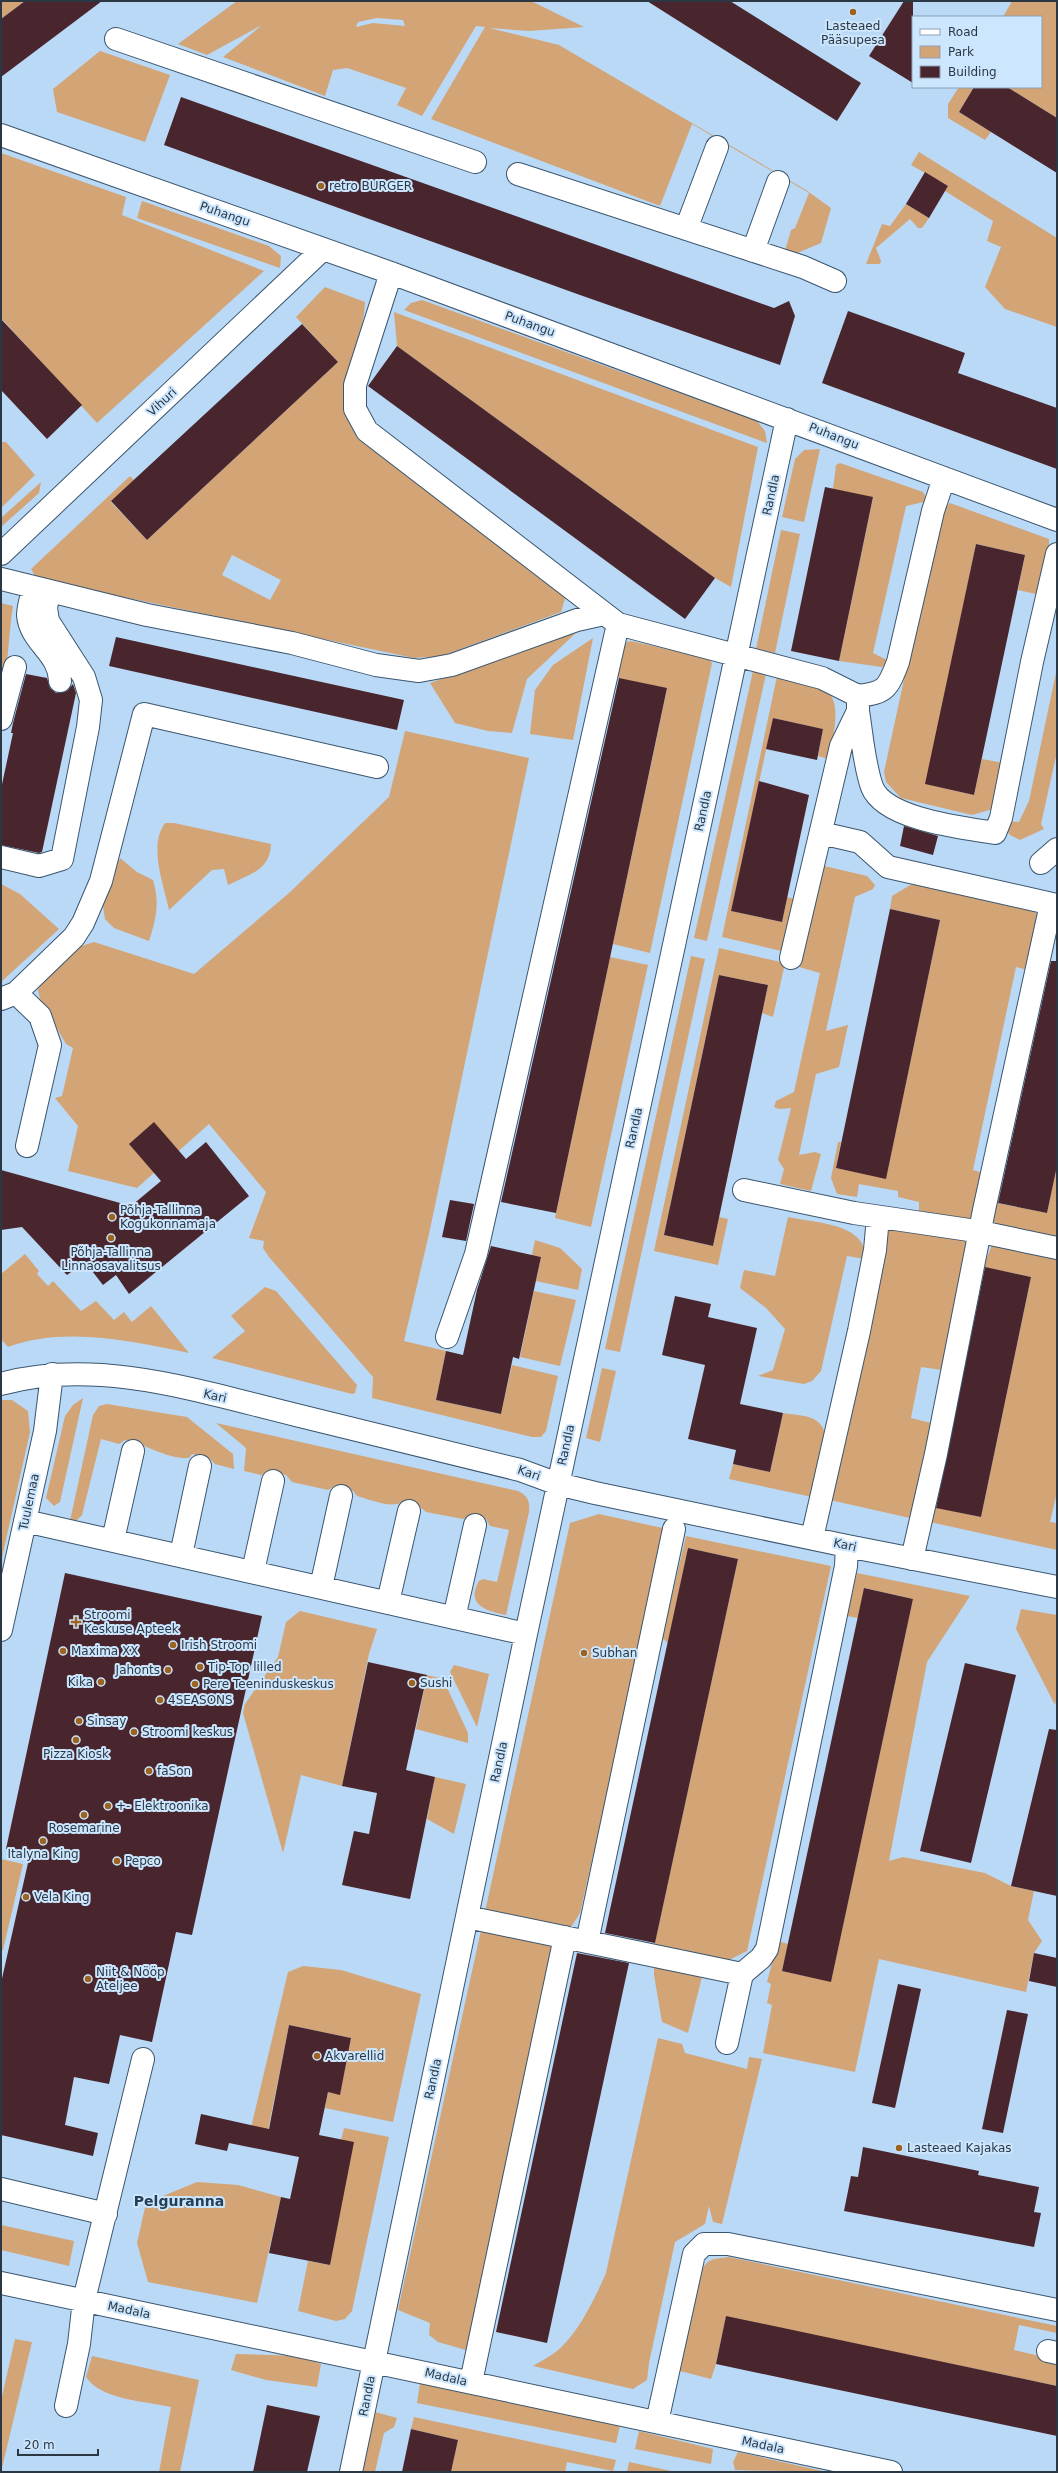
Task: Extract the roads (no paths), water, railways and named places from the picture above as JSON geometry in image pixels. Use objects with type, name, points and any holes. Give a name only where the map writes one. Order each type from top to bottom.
[{"type":"street","points":[[116,40],[475,162]]},
{"type":"street","name":"Puhangu","points":[[1,135],[391,273],[787,418],[1057,520]]},
{"type":"street","points":[[686,229],[717,147]]},
{"type":"street","points":[[518,174],[803,267],[835,281]]},
{"type":"street","points":[[752,251],[778,182]]},
{"type":"street","name":"Vihuri","points":[[1,554],[323,249]]},
{"type":"street","points":[[391,273],[355,385],[355,409],[367,431],[611,619]]},
{"type":"street","name":"Randla","points":[[351,2472],[526,1634],[787,418]]},
{"type":"street","points":[[791,958],[841,746],[858,704],[878,694],[890,683],[898,662],[933,511],[944,478]]},
{"type":"street","points":[[1,579],[147,615],[292,643],[376,665],[419,671],[452,666],[577,620],[611,619],[737,656],[822,678],[858,704],[872,788],[888,806],[920,818],[996,833],[1001,818],[1032,662],[1057,554]]},
{"type":"street","points":[[41,590],[28,615],[32,631],[57,662],[60,681]]},
{"type":"street","points":[[1,857],[39,866],[62,859],[88,727],[91,700],[84,677],[48,621],[41,590]]},
{"type":"street","points":[[447,1337],[476,1254],[611,619]]},
{"type":"street","points":[[1,719],[15,667]]},
{"type":"street","points":[[27,1146],[50,1045],[40,1016],[9,996],[74,937],[83,923],[101,881],[144,714],[377,767]]},
{"type":"street","points":[[821,833],[860,842],[888,867],[1054,904],[979,1232],[936,1454],[912,1559]]},
{"type":"street","points":[[744,1190],[878,1217],[979,1232],[1057,1248]]},
{"type":"street","points":[[812,1538],[860,1324],[875,1250],[878,1217]]},
{"type":"street","name":"Kari","points":[[1,1384],[52,1374],[81,1374],[124,1378],[200,1392],[520,1470],[558,1484],[847,1546],[1057,1587]]},
{"type":"street","name":"Tuulemaa","points":[[1,1630],[45,1431],[52,1374]]},
{"type":"street","points":[[113,1540],[133,1451]]},
{"type":"street","points":[[181,1555],[200,1466]]},
{"type":"street","points":[[253,1571],[273,1481]]},
{"type":"street","points":[[321,1587],[341,1496]]},
{"type":"street","points":[[388,1602],[409,1510]]},
{"type":"street","points":[[25,1521],[253,1571],[526,1634]]},
{"type":"street","points":[[454,1618],[475,1525]]},
{"type":"street","points":[[587,1942],[674,1530]]},
{"type":"street","points":[[727,2044],[742,1974],[761,1958],[767,1949],[846,1566],[847,1546]]},
{"type":"street","points":[[467,1917],[742,1974]]},
{"type":"street","points":[[471,2382],[565,1937]]},
{"type":"street","points":[[66,2406],[79,2344],[84,2300],[143,2059]]},
{"type":"street","points":[[1,2189],[106,2214]]},
{"type":"street","points":[[657,2422],[694,2254],[704,2244],[728,2244],[1057,2310]]},
{"type":"street","name":"Madala","points":[[1,2283],[891,2472]]},
{"type":"place","name":"Lasteaed Pääsupesa","points":[[853,12]]},
{"type":"place","name":"retro BURGER","points":[[321,186]]},
{"type":"place","name":"Põhja-Tallinna Kogukonnamaja","points":[[112,1217]]},
{"type":"place","name":"Põhja-Tallinna Linnaosavalitsus","points":[[111,1238]]},
{"type":"place","name":"Stroomi Keskuse Apteek","points":[[76,1622]]},
{"type":"place","name":"Irish Stroomi","points":[[173,1645]]},
{"type":"place","name":"Maxima XX","points":[[63,1651]]},
{"type":"place","name":"Subhan","points":[[584,1653]]},
{"type":"place","name":"Tip-Top lilled","points":[[200,1667]]},
{"type":"place","name":"Jahonts","points":[[168,1670]]},
{"type":"place","name":"Kika","points":[[101,1682]]},
{"type":"place","name":"Sushi","points":[[412,1683]]},
{"type":"place","name":"Pere Teeninduskeskus","points":[[195,1684]]},
{"type":"place","name":"4SEASONS","points":[[160,1700]]},
{"type":"place","name":"Sinsay","points":[[79,1721]]},
{"type":"place","name":"Stroomi keskus","points":[[134,1732]]},
{"type":"place","name":"Pizza Kiosk","points":[[76,1740]]},
{"type":"place","name":"faSon","points":[[149,1771]]},
{"type":"place","name":"+- Elektroonika","points":[[108,1806]]},
{"type":"place","name":"Rosemarine","points":[[84,1815]]},
{"type":"place","name":"Italyna King","points":[[43,1841]]},
{"type":"place","name":"Pepco","points":[[117,1861]]},
{"type":"place","name":"Vela King","points":[[26,1897]]},
{"type":"place","name":"Niit & Nööp Ateljee","points":[[88,1979]]},
{"type":"place","name":"Akvarellid","points":[[317,2056]]},
{"type":"place","name":"Lasteaed Kajakas","points":[[899,2148]]},
{"type":"district","name":"Pelguranna","points":[[179,2201]]}]
